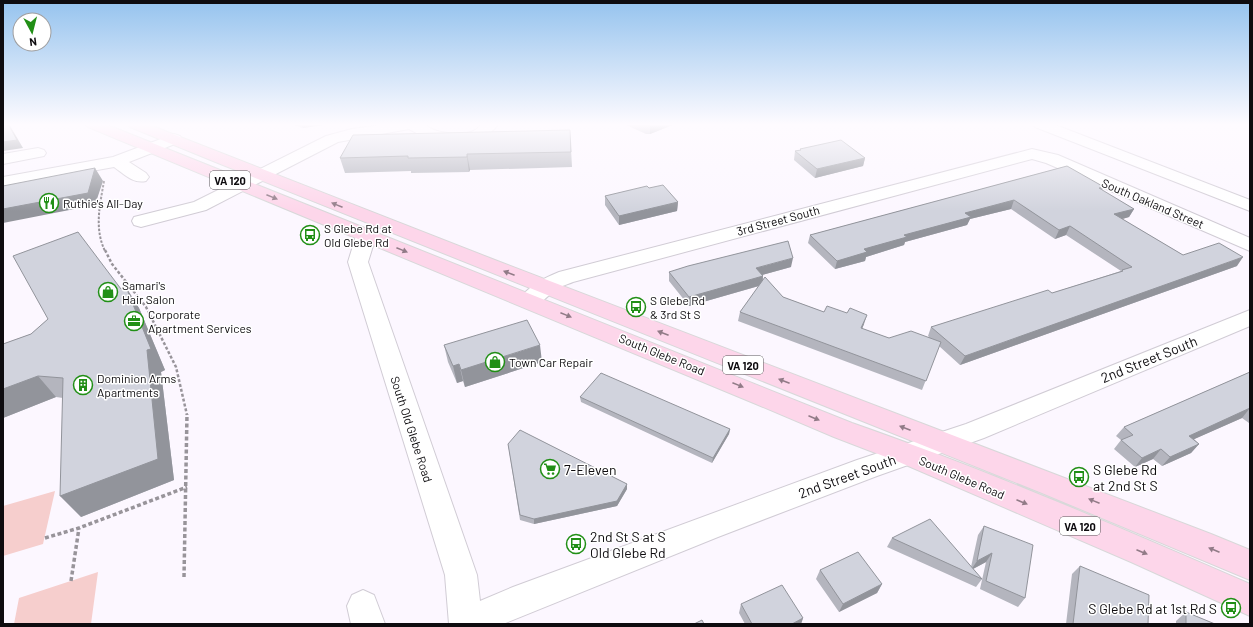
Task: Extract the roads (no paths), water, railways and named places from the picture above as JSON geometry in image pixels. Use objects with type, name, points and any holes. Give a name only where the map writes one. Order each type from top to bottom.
[{"type":"main road","name":"South Glebe Road","points":[[166,153],[366,236],[537,294],[942,442],[1196,542],[1250,565]]},
{"type":"main road","name":"South Glebe Road","points":[[209,153],[537,294],[758,394],[843,430],[909,454],[1142,552],[1250,600]]},
{"type":"street","points":[[3,159],[36,153]]},
{"type":"street","points":[[3,182],[117,161],[138,153]]},
{"type":"street","points":[[141,221],[200,206],[303,153]]},
{"type":"street","points":[[1115,153],[1250,206]]},
{"type":"street","name":"South Oakland Street","points":[[1032,154],[1052,159],[1250,244]]},
{"type":"street","name":"3rd Street South","points":[[537,294],[551,283],[566,277],[1032,154]]},
{"type":"street","points":[[117,161],[140,177]]},
{"type":"street","name":"South Old Glebe Road","points":[[366,236],[358,262],[461,574],[466,624]]},
{"type":"street","name":"2nd Street South","points":[[466,624],[527,597],[773,504],[975,431],[1250,317]]},
{"type":"place","name":"Ruthie's All-Day","points":[[49,203]]},
{"type":"place","name":"S Glebe Rd at Old Glebe Rd","points":[[310,235]]},
{"type":"place","name":"Samari's Hair Salon","points":[[108,292]]},
{"type":"place","name":"S Glebe Rd & 3rd St S","points":[[636,307]]},
{"type":"place","name":"Corporate Apartment Services","points":[[134,321]]},
{"type":"place","name":"Town Car Repair","points":[[495,362]]},
{"type":"place","name":"Dominion Arms Apartments","points":[[83,385]]},
{"type":"place","name":"7-Eleven","points":[[550,469]]},
{"type":"place","name":"S Glebe Rd at 2nd St S","points":[[1079,477]]},
{"type":"place","name":"2nd St S at S Old Glebe Rd","points":[[576,544]]},
{"type":"place","name":"S Glebe Rd at 1st Rd S","points":[[1231,608]]}]
